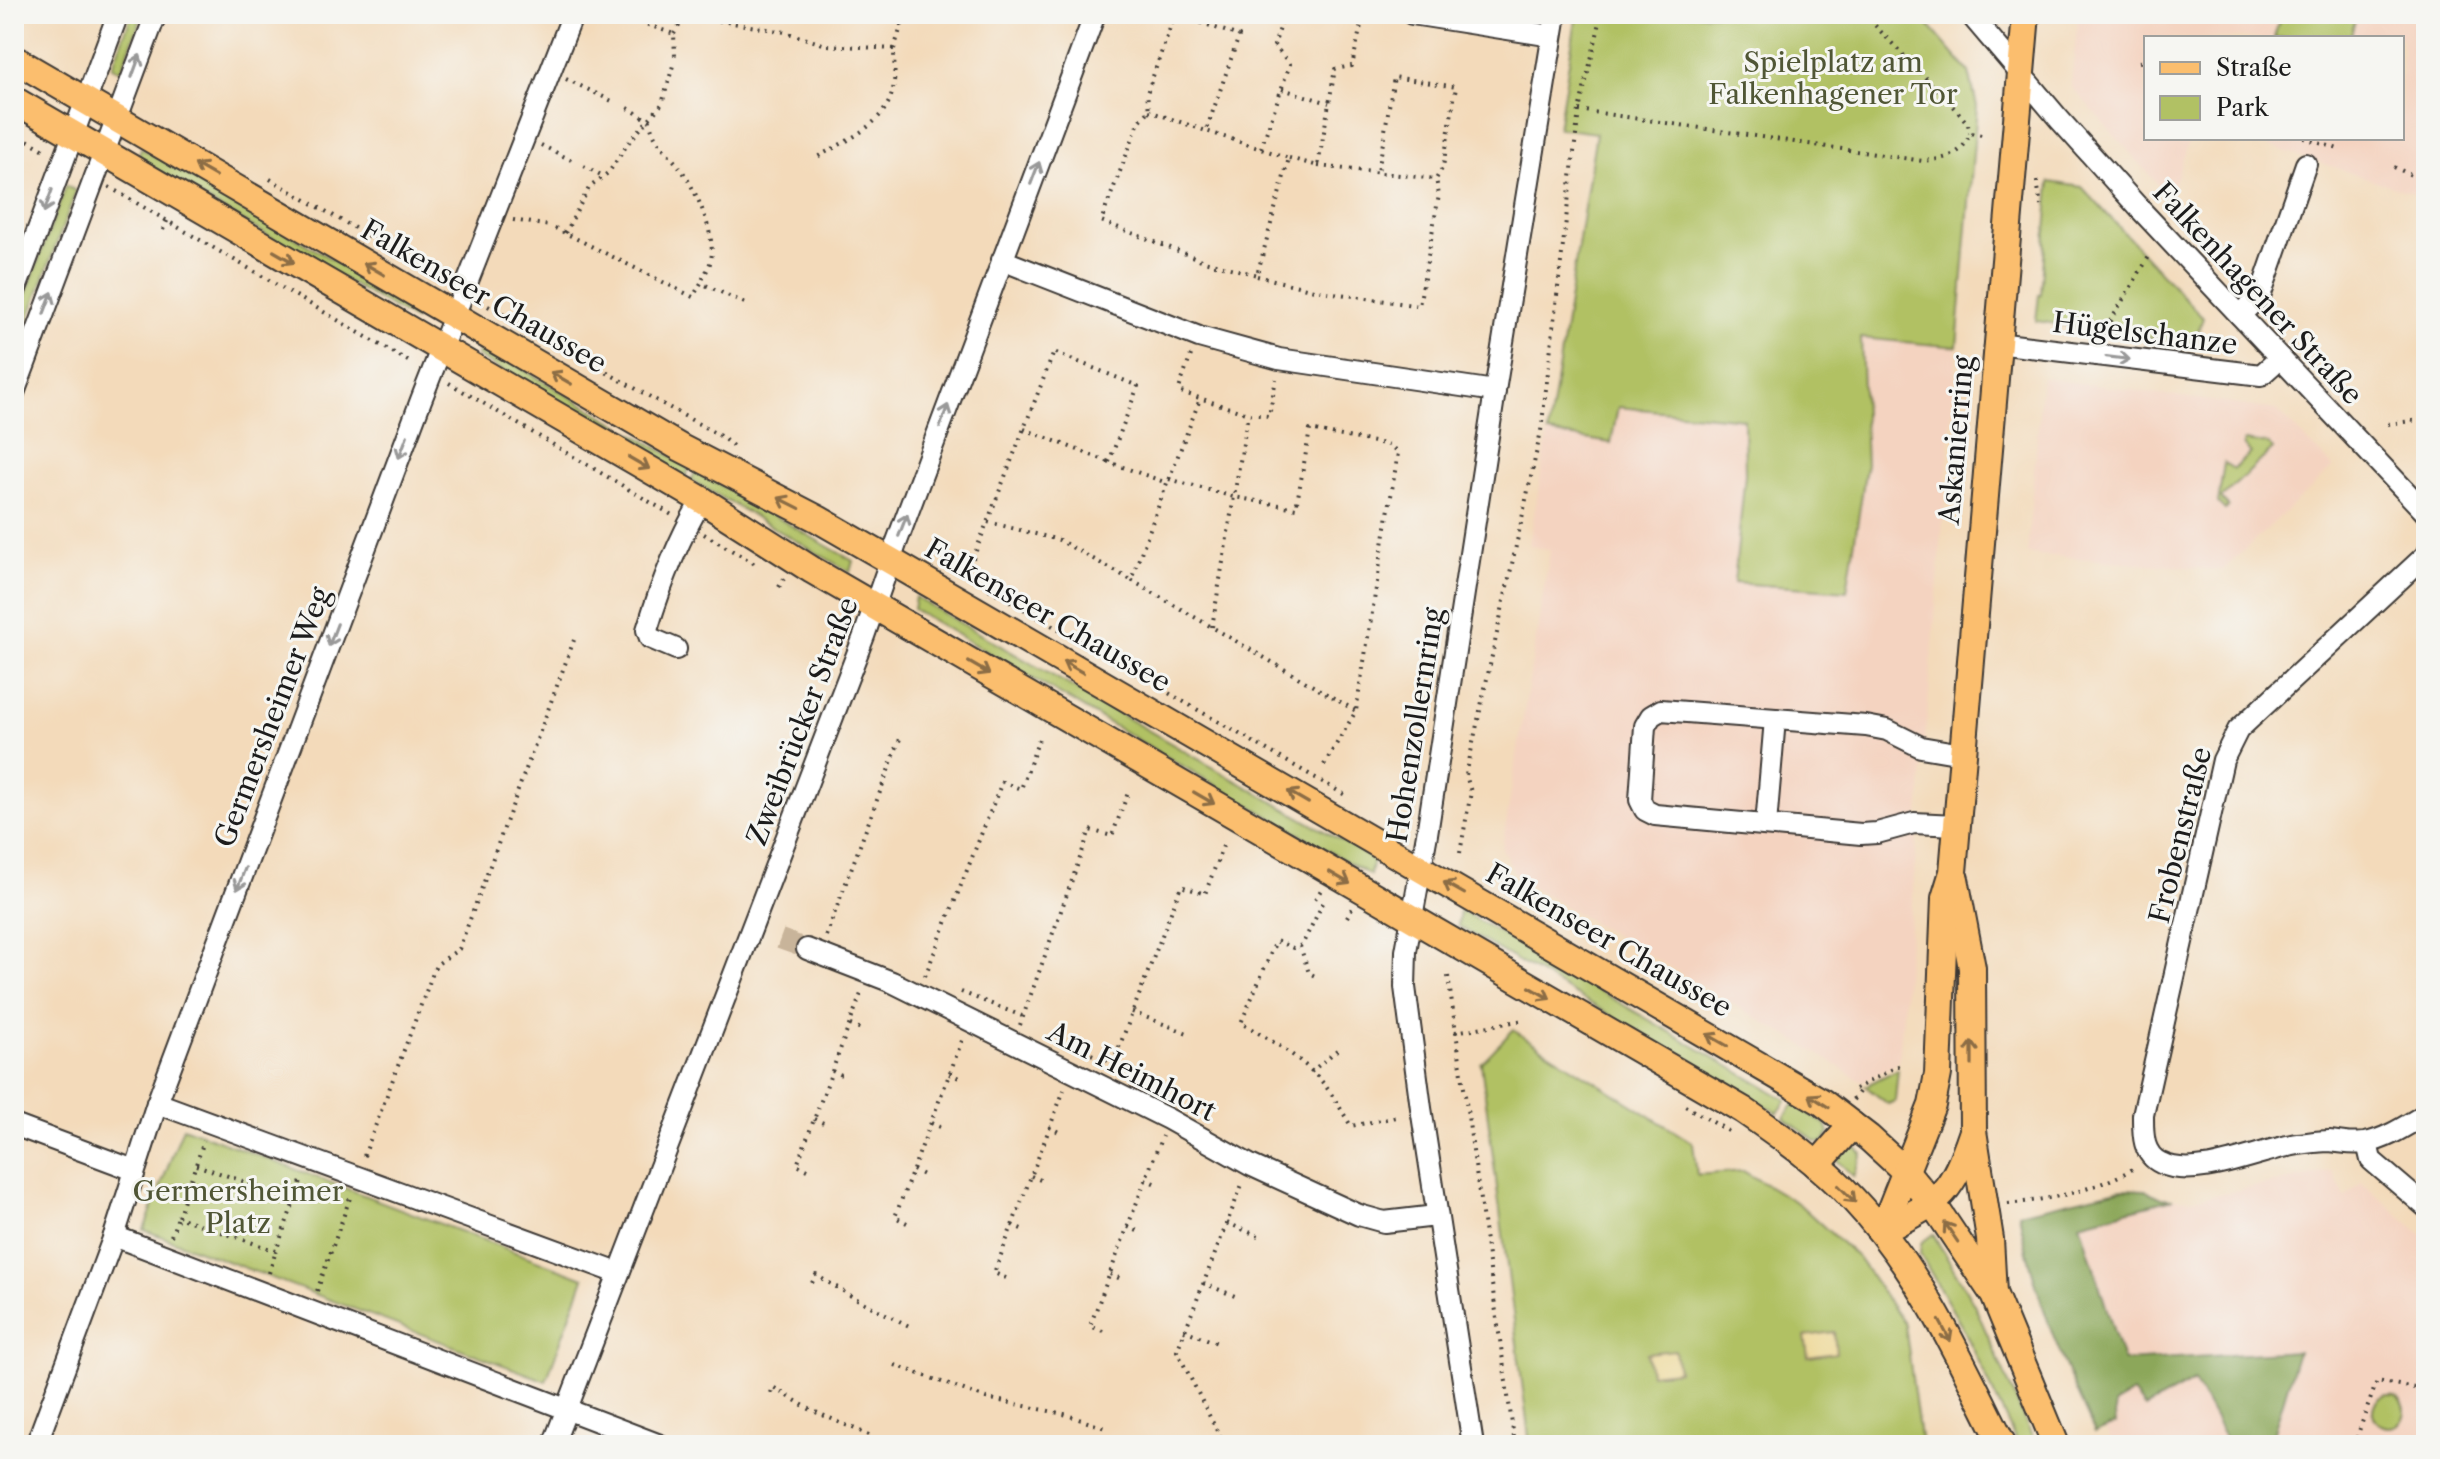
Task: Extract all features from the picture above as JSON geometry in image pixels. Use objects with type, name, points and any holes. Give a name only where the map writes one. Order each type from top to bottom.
[{"type":"main road","name":"Askanierring","points":[[1882,1231],[1932,1105],[1938,1074],[1945,898],[1953,872],[2026,14]]},
{"type":"main road","name":"Falkenseer Chaussee","points":[[14,59],[681,448],[818,519],[1785,1080],[1852,1125],[1905,1171],[1933,1204],[1994,1295]]},
{"type":"main road","points":[[14,100],[702,500],[812,570],[1743,1110],[1817,1165],[1882,1231],[1923,1290],[2003,1445]]},
{"type":"main road","name":"Askanierring","points":[[1953,872],[1972,968],[1973,1131],[1990,1239],[1994,1295]]},
{"type":"main road","points":[[1817,1165],[1852,1125]]},
{"type":"main road","name":"Askanierring","points":[[1933,1204],[1954,1179],[1973,1131]]},
{"type":"main road","points":[[1882,1231],[1933,1204]]},
{"type":"main road","points":[[1994,1295],[2056,1445]]},
{"type":"street","points":[[14,294],[118,14]]},
{"type":"street","points":[[14,393],[156,14]]},
{"type":"street","name":"Germersheimer Weg","points":[[36,1445],[114,1236],[157,1103],[453,316],[573,14]]},
{"type":"street","name":"Zweibrücker Straße","points":[[553,1445],[875,606],[1095,14]]},
{"type":"street","points":[[1412,14],[1552,36]]},
{"type":"street","name":"Hohenzollernring","points":[[1473,1445],[1436,1216],[1405,987],[1406,951],[1556,14]]},
{"type":"street","name":"Falkenhagener Straße","points":[[1970,14],[2139,208],[2426,513]]},
{"type":"street","points":[[2240,315],[2260,296],[2306,164]]},
{"type":"street","points":[[1002,260],[1199,337],[1279,359],[1495,391]]},
{"type":"street","name":"Hügelschanze","points":[[1997,343],[2261,375],[2280,358]]},
{"type":"street","points":[[676,649],[650,638],[647,630],[666,572],[687,524],[702,500]]},
{"type":"street","name":"Frobenstraße","points":[[2152,1157],[2143,1134],[2143,1115],[2223,760],[2238,730],[2426,555]]},
{"type":"street","points":[[1956,825],[1914,823],[1861,834],[1655,815],[1645,810],[1640,800],[1645,726],[1651,716],[1661,710],[1866,726],[1887,730],[1921,747],[1962,754]]},
{"type":"street","points":[[1766,825],[1775,719]]},
{"type":"street","name":"Am Heimhort","points":[[813,952],[892,982],[1168,1119],[1250,1165],[1359,1215],[1384,1222],[1436,1216]]},
{"type":"street","points":[[157,1103],[618,1273]]},
{"type":"street","points":[[2152,1157],[2172,1167],[2195,1167],[2295,1145],[2328,1141],[2353,1145],[2367,1143],[2384,1138],[2426,1114]]},
{"type":"street","points":[[14,1125],[134,1170]]},
{"type":"street","points":[[2367,1143],[2371,1160],[2426,1207]]},
{"type":"street","points":[[114,1236],[660,1445]]},
{"type":"path","points":[[617,14],[674,34]]},
{"type":"path","points":[[817,157],[871,124],[888,106],[893,91],[894,49],[905,14]]},
{"type":"path","points":[[1050,14],[1068,21]]},
{"type":"path","points":[[1206,131],[1239,36],[1176,14],[1147,93],[1149,111],[1139,122],[1101,221],[1204,261],[1314,290],[1419,306],[1439,195],[1436,179],[1443,167],[1456,87],[1394,77],[1378,172]]},
{"type":"path","points":[[1261,148],[1290,64],[1274,45],[1285,14]]},
{"type":"path","points":[[1460,853],[1471,792],[1466,775],[1541,431],[1579,110],[1602,14]]},
{"type":"path","points":[[1579,110],[1923,161],[1950,157],[1965,146],[1970,133],[1968,124],[1864,14]]},
{"type":"path","points":[[565,233],[589,188],[603,176],[662,104],[674,59],[674,34],[686,15],[785,32],[826,45],[894,49]]},
{"type":"path","points":[[1318,166],[1335,69],[1352,66],[1363,16]]},
{"type":"path","points":[[2139,62],[2144,61]]},
{"type":"path","points":[[563,78],[614,102]]},
{"type":"path","points":[[1282,89],[1330,103]]},
{"type":"path","points":[[628,108],[650,121]]},
{"type":"path","points":[[1149,111],[1318,166],[1436,179]]},
{"type":"path","points":[[510,219],[552,227],[693,297],[710,262],[712,245],[699,201],[683,172],[652,134],[650,121]]},
{"type":"path","points":[[14,132],[28,140]]},
{"type":"path","points":[[1970,133],[1982,135]]},
{"type":"path","points":[[2310,140],[2338,149]]},
{"type":"path","points":[[539,144],[571,160]]},
{"type":"path","points":[[1257,275],[1289,158]]},
{"type":"path","points":[[584,166],[603,176]]},
{"type":"path","points":[[2394,167],[2426,182]]},
{"type":"path","points":[[261,173],[434,274]]},
{"type":"path","points":[[120,193],[204,239],[401,357]]},
{"type":"path","points":[[163,230],[168,219]]},
{"type":"path","points":[[198,251],[204,239]]},
{"type":"path","points":[[2102,335],[2150,255]]},
{"type":"path","points":[[701,283],[749,305]]},
{"type":"path","points":[[494,309],[720,436],[748,455]]},
{"type":"path","points":[[1194,346],[1179,389],[1181,392],[1248,414],[1269,416],[1278,368]]},
{"type":"path","points":[[970,566],[1054,352],[1138,386],[1109,462]]},
{"type":"path","points":[[464,392],[761,567]]},
{"type":"path","points":[[1131,580],[1200,399]]},
{"type":"path","points":[[1212,627],[1248,414]]},
{"type":"path","points":[[2388,424],[2426,419]]},
{"type":"path","points":[[1024,429],[1168,481],[1296,508],[1310,430],[1390,445],[1398,453],[1356,711],[1316,785]]},
{"type":"path","points":[[988,522],[1059,540],[1356,711]]},
{"type":"path","points":[[772,573],[795,585]]},
{"type":"path","points":[[364,1156],[436,965],[459,949],[574,640]]},
{"type":"path","points":[[813,952],[901,736]]},
{"type":"path","points":[[925,977],[1002,782],[1021,789],[1039,739]]},
{"type":"path","points":[[1032,1031],[1019,1025],[1090,830],[1112,836],[1129,790]]},
{"type":"path","points":[[1059,1041],[1113,1063],[1181,886],[1205,894],[1223,846]]},
{"type":"path","points":[[1315,899],[1322,888]]},
{"type":"path","points":[[1323,903],[1300,946],[1293,948],[1276,941],[1241,1023],[1286,1051],[1326,1086],[1351,1126],[1396,1117]]},
{"type":"path","points":[[1347,917],[1353,906]]},
{"type":"path","points":[[1300,946],[1309,973],[1319,978]]},
{"type":"path","points":[[1448,976],[1515,1445]]},
{"type":"path","points":[[808,1170],[797,1165],[864,986]]},
{"type":"path","points":[[953,988],[1022,1016]]},
{"type":"path","points":[[1520,1010],[1534,1018]]},
{"type":"path","points":[[1132,1012],[1190,1034]]},
{"type":"path","points":[[1455,1032],[1524,1020]]},
{"type":"path","points":[[850,1025],[862,1029]]},
{"type":"path","points":[[907,1223],[895,1217],[965,1032]]},
{"type":"path","points":[[1311,1072],[1337,1050]]},
{"type":"path","points":[[1855,1089],[1904,1063]]},
{"type":"path","points":[[832,1071],[844,1076]]},
{"type":"path","points":[[949,1074],[962,1079]]},
{"type":"path","points":[[1006,1278],[994,1273],[1067,1082]]},
{"type":"path","points":[[1680,1103],[1733,1134]]},
{"type":"path","points":[[814,1119],[826,1124]]},
{"type":"path","points":[[931,1123],[943,1128]]},
{"type":"path","points":[[1049,1127],[1061,1133]]},
{"type":"path","points":[[1103,1331],[1090,1326],[1163,1132]]},
{"type":"path","points":[[171,1236],[204,1141]]},
{"type":"path","points":[[2006,1205],[2045,1200],[2110,1182],[2152,1157]]},
{"type":"path","points":[[196,1165],[295,1199]]},
{"type":"path","points":[[1224,1445],[1177,1351],[1250,1165]]},
{"type":"path","points":[[913,1170],[925,1176]]},
{"type":"path","points":[[1031,1176],[1043,1181]]},
{"type":"path","points":[[269,1273],[302,1177]]},
{"type":"path","points":[[1145,1179],[1158,1185]]},
{"type":"path","points":[[317,1291],[351,1195]]},
{"type":"path","points":[[178,1217],[276,1251]]},
{"type":"path","points":[[1227,1223],[1259,1236]]},
{"type":"path","points":[[1012,1225],[1024,1230]]},
{"type":"path","points":[[1127,1227],[1140,1232]]},
{"type":"path","points":[[1110,1274],[1123,1280]]},
{"type":"path","points":[[812,1283],[816,1275],[909,1326]]},
{"type":"path","points":[[1203,1283],[1235,1296]]},
{"type":"path","points":[[1184,1330],[1217,1343]]},
{"type":"path","points":[[895,1365],[986,1398],[1064,1414],[1105,1428]]},
{"type":"path","points":[[2354,1445],[2377,1381],[2426,1390]]},
{"type":"path","points":[[771,1393],[773,1387],[811,1410],[869,1435]]},
{"type":"shaded area","points":[[2078,14],[2394,14],[2426,26],[2426,217],[2415,212],[2422,196],[2250,140],[2404,140],[2404,36],[2144,36],[2144,140],[2189,140],[2170,198],[2071,86]]},
{"type":"shaded area","points":[[1861,338],[1957,347],[1899,1062],[1862,1082],[1518,879],[1502,848],[1550,551],[1529,545],[1548,433],[1611,443],[1618,407],[1745,419],[1745,474],[1866,467]]},
{"type":"shaded area","points":[[2042,378],[2277,410],[2333,467],[2223,570],[2027,554]]},
{"type":"shaded area","points":[[2333,1171],[2345,1198],[2361,1182],[2426,1238],[2426,1445],[2270,1445],[2298,1351],[2123,1362],[2080,1223],[2173,1199],[2189,1200]]},
{"type":"shaded area","points":[[2194,1380],[2229,1445],[2114,1445],[2105,1429],[2116,1423],[2114,1404],[2133,1392],[2146,1407]]},
{"type":"green space","points":[[132,14],[143,14],[121,71],[112,67]]},
{"type":"green space","name":"Spielplatz am Falkenhagener Tor","points":[[1577,14],[1919,14],[1969,72],[1977,106],[1957,347],[1861,338],[1866,467],[1847,591],[1734,583],[1745,474],[1744,419],[1618,407],[1611,443],[1548,433],[1596,133],[1558,128]]},
{"type":"green space","points":[[2281,14],[2357,14],[2351,36],[2275,36]]},
{"type":"green space","points":[[141,148],[417,309],[414,320],[137,160]]},
{"type":"green space","points":[[2050,182],[2082,187],[2203,318],[2193,344],[2036,321]]},
{"type":"green space","points":[[66,186],[76,191],[14,358],[14,327]]},
{"type":"green space","points":[[480,344],[690,467],[685,477],[477,356]]},
{"type":"green space","points":[[2244,441],[2268,444],[2273,449],[2221,498],[2228,506],[2225,510],[2218,503],[2224,463],[2234,469],[2251,453],[2243,445]]},
{"type":"green space","points":[[696,471],[853,561],[850,572],[691,480]]},
{"type":"green space","points":[[915,597],[1373,859],[1370,875],[913,609]]},
{"type":"green space","points":[[1460,910],[1787,1100],[1778,1113],[1458,926]]},
{"type":"green space","points":[[1513,1030],[1693,1143],[1697,1175],[1743,1171],[1799,1204],[1858,1258],[1905,1325],[1921,1445],[1530,1445],[1481,1063]]},
{"type":"green space","points":[[1898,1069],[1895,1101],[1888,1104],[1865,1086]]},
{"type":"green space","points":[[1794,1104],[1826,1125],[1829,1133],[1823,1142],[1817,1142],[1784,1118]]},
{"type":"green space","name":"Germersheimer Platz","points":[[183,1127],[584,1278],[546,1381],[144,1230]]},
{"type":"green space","points":[[1852,1144],[1862,1154],[1854,1177],[1837,1160]]},
{"type":"green space","points":[[2122,1189],[2145,1190],[2162,1198],[2173,1199],[2080,1223],[2123,1361],[2298,1351],[2270,1445],[2229,1445],[2194,1381],[2145,1408],[2133,1393],[2114,1404],[2116,1424],[2095,1433],[2050,1325],[2032,1270],[2019,1213]]},
{"type":"green space","points":[[1933,1234],[1974,1304],[2034,1441],[2033,1445],[2018,1445],[1965,1332],[1920,1254],[1921,1243]]},
{"type":"green space","points":[[2389,1395],[2401,1399],[2405,1411],[2401,1423],[2389,1427],[2377,1423],[2373,1411],[2377,1399]]},
{"type":"sand","points":[[1834,1332],[1836,1353],[1808,1357],[1805,1336]]},
{"type":"sand","points":[[1675,1350],[1678,1371],[1650,1374],[1647,1353]]},
{"type":"tunnel","points":[[780,939],[807,949]]}]
